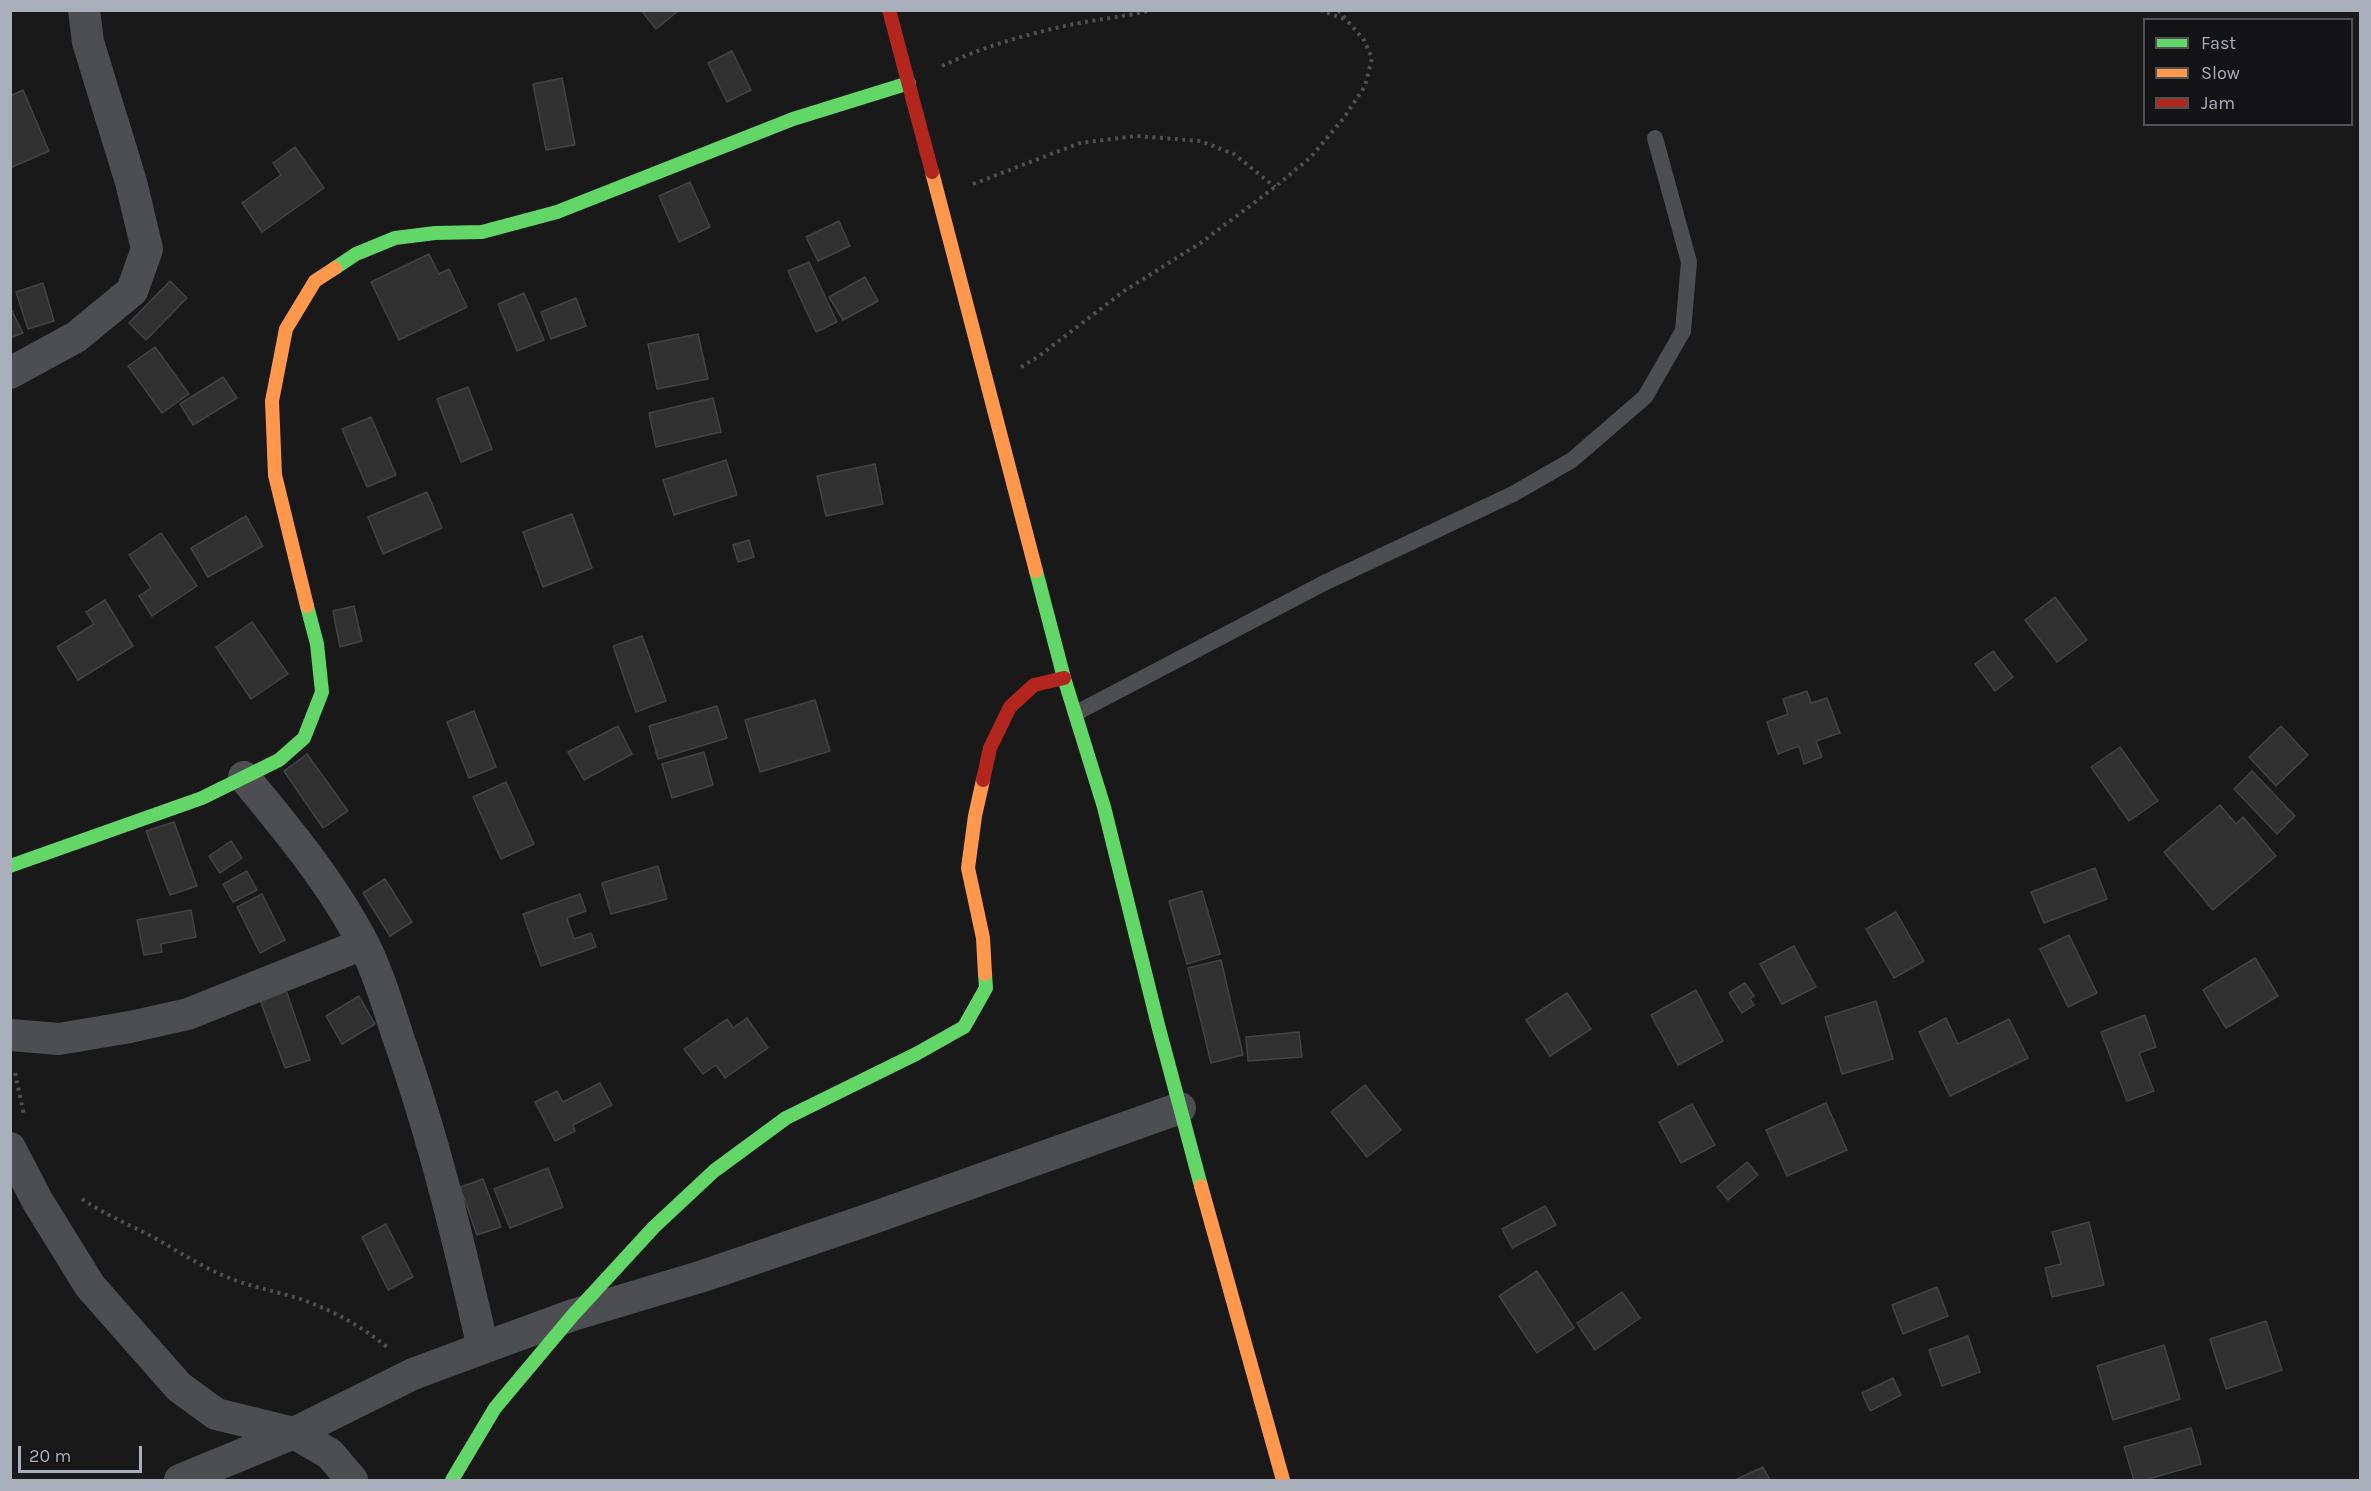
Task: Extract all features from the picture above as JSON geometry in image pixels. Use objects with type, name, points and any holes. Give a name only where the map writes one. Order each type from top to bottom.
[{"type":"street","points":[[10,373],[76,337],[132,291],[147,249],[131,182],[88,42],[84,10]]},
{"type":"street","points":[[889,10],[1064,678],[1076,713],[1180,1108],[1283,1480]]},
{"type":"street","points":[[10,866],[202,798],[279,760],[304,738],[322,692],[317,644],[296,567],[275,475],[272,401],[286,329],[315,281],[356,254],[395,238],[435,233],[482,232],[557,212],[793,119],[909,83]]},
{"type":"street","points":[[452,1480],[495,1408],[573,1315],[654,1227],[714,1171],[786,1118],[906,1059],[964,1027],[986,988],[984,938],[968,868],[975,816],[990,748],[1010,707],[1034,685],[1064,678]]},
{"type":"street","points":[[244,777],[290,832],[324,880],[363,944],[419,1095],[483,1348]]},
{"type":"street","points":[[10,1035],[59,1039],[188,1014],[363,944]]},
{"type":"street","points":[[180,1480],[294,1433],[413,1374],[573,1315],[725,1269],[1180,1108]]},
{"type":"street","points":[[10,1148],[24,1200],[90,1286],[179,1387],[216,1414],[294,1433],[330,1454],[352,1480]]},
{"type":"lane","points":[[1076,713],[1324,583],[1523,488],[1572,460],[1645,397],[1683,331],[1689,262],[1655,138]]},
{"type":"path","points":[[909,83],[944,65],[988,47],[1058,27],[1119,18],[1152,10]]},
{"type":"path","points":[[1320,10],[1345,19]]},
{"type":"path","points":[[987,388],[1039,356],[1124,291],[1202,242],[1311,157],[1343,119],[1365,86],[1372,58],[1364,40],[1338,10]]},
{"type":"path","points":[[940,199],[1000,172],[1080,143],[1136,136],[1200,141],[1234,154],[1275,187]]},
{"type":"path","points":[[78,1197],[198,1264],[233,1280],[332,1311],[363,1328],[389,1349],[413,1374]]},
{"type":"building","points":[[641,10],[678,10],[678,11],[656,29]]},
{"type":"building","points":[[732,51],[751,90],[727,102],[708,63]]},
{"type":"building","points":[[562,78],[575,145],[546,150],[533,84]]},
{"type":"building","points":[[23,90],[49,151],[10,168],[10,96]]},
{"type":"building","points":[[295,147],[324,188],[262,232],[242,203],[281,175],[273,163]]},
{"type":"building","points":[[690,182],[710,227],[679,242],[659,196]]},
{"type":"building","points":[[839,221],[850,246],[818,261],[806,237]]},
{"type":"building","points":[[429,254],[439,274],[449,269],[467,307],[399,340],[371,282]]},
{"type":"building","points":[[809,262],[837,322],[816,332],[788,271]]},
{"type":"building","points":[[865,277],[878,301],[843,320],[829,297]]},
{"type":"building","points":[[170,281],[187,298],[146,340],[129,323]]},
{"type":"building","points":[[43,283],[54,321],[28,329],[16,292]]},
{"type":"building","points":[[524,293],[544,340],[517,351],[498,304]]},
{"type":"building","points":[[576,298],[586,326],[551,339],[541,312]]},
{"type":"building","points":[[10,307],[23,333],[10,338]]},
{"type":"building","points":[[698,334],[708,379],[657,389],[648,344]]},
{"type":"building","points":[[155,347],[189,394],[162,413],[128,366]]},
{"type":"building","points":[[223,377],[237,398],[193,425],[180,404]]},
{"type":"building","points":[[468,387],[492,449],[461,462],[437,399]]},
{"type":"building","points":[[713,398],[721,432],[656,447],[649,413]]},
{"type":"building","points":[[371,417],[396,475],[367,487],[342,429]]},
{"type":"building","points":[[726,460],[737,495],[674,515],[663,480]]},
{"type":"building","points":[[875,464],[883,504],[826,516],[817,476]]},
{"type":"building","points":[[427,492],[442,528],[383,554],[368,517]]},
{"type":"building","points":[[572,514],[592,568],[543,587],[523,532]]},
{"type":"building","points":[[246,516],[263,546],[208,577],[191,548]]},
{"type":"building","points":[[161,533],[197,586],[152,616],[139,596],[151,588],[129,555]]},
{"type":"building","points":[[749,540],[754,557],[738,562],[733,545]]},
{"type":"building","points":[[2055,597],[2087,640],[2057,662],[2025,620]]},
{"type":"building","points":[[105,600],[133,646],[78,680],[57,647],[94,624],[86,612]]},
{"type":"building","points":[[354,606],[362,641],[340,647],[333,611]]},
{"type":"building","points":[[252,622],[288,674],[251,699],[216,647]]},
{"type":"building","points":[[642,636],[666,701],[636,712],[613,646]]},
{"type":"building","points":[[1993,651],[2013,677],[1995,691],[1975,664]]},
{"type":"building","points":[[1807,691],[1811,703],[1827,698],[1840,733],[1816,741],[1822,757],[1804,764],[1799,746],[1778,754],[1767,722],[1788,714],[1783,699]]},
{"type":"building","points":[[815,700],[830,751],[760,772],[745,720]]},
{"type":"building","points":[[717,706],[727,738],[658,759],[649,726]]},
{"type":"building","points":[[474,711],[496,767],[469,778],[447,722]]},
{"type":"building","points":[[618,726],[632,754],[584,780],[568,752]]},
{"type":"building","points":[[2281,726],[2308,755],[2276,786],[2249,757]]},
{"type":"building","points":[[2120,747],[2158,801],[2129,821],[2091,767]]},
{"type":"building","points":[[704,752],[713,785],[672,798],[662,764]]},
{"type":"building","points":[[307,754],[348,811],[323,828],[284,771]]},
{"type":"building","points":[[2252,771],[2295,816],[2277,834],[2234,789]]},
{"type":"building","points":[[506,782],[534,844],[501,859],[473,797]]},
{"type":"building","points":[[2220,805],[2236,824],[2243,817],[2276,856],[2213,910],[2164,852]]},
{"type":"building","points":[[174,822],[197,886],[170,895],[146,831]]},
{"type":"building","points":[[231,841],[242,858],[220,873],[209,856]]},
{"type":"building","points":[[658,866],[667,899],[611,914],[602,883]]},
{"type":"building","points":[[2095,868],[2107,899],[2044,923],[2031,892]]},
{"type":"building","points":[[247,871],[257,890],[233,902],[223,884]]},
{"type":"building","points":[[385,879],[412,922],[390,936],[363,893]]},
{"type":"building","points":[[1202,891],[1220,954],[1187,964],[1169,901]]},
{"type":"building","points":[[262,894],[285,940],[260,953],[237,907]]},
{"type":"building","points":[[580,894],[586,911],[567,918],[574,939],[591,933],[596,947],[541,966],[523,914]]},
{"type":"building","points":[[191,910],[196,937],[161,944],[162,952],[144,955],[137,920]]},
{"type":"building","points":[[1896,912],[1924,961],[1894,978],[1866,929]]},
{"type":"building","points":[[2069,935],[2097,993],[2068,1007],[2040,949]]},
{"type":"building","points":[[1794,946],[1816,987],[1782,1004],[1760,964]]},
{"type":"building","points":[[2255,958],[2278,996],[2226,1028],[2203,990]]},
{"type":"building","points":[[1221,960],[1243,1055],[1211,1063],[1188,968]]},
{"type":"building","points":[[1745,983],[1754,996],[1750,999],[1754,1005],[1742,1013],[1729,993]]},
{"type":"building","points":[[286,990],[310,1060],[285,1068],[260,1000]]},
{"type":"building","points":[[1696,990],[1723,1041],[1678,1065],[1651,1015]]},
{"type":"building","points":[[1567,993],[1591,1029],[1550,1056],[1526,1020]]},
{"type":"building","points":[[359,996],[375,1024],[342,1044],[326,1016]]},
{"type":"building","points":[[1876,1001],[1893,1059],[1842,1074],[1825,1017]]},
{"type":"building","points":[[2145,1015],[2156,1047],[2139,1053],[2154,1091],[2127,1101],[2101,1032]]},
{"type":"building","points":[[747,1018],[768,1048],[725,1078],[716,1065],[703,1074],[684,1049],[727,1019],[733,1028]]},
{"type":"building","points":[[1946,1018],[1958,1044],[2009,1019],[2028,1058],[1950,1096],[1919,1032]]},
{"type":"building","points":[[1299,1032],[1302,1057],[1248,1061],[1246,1037]]},
{"type":"building","points":[[600,1083],[612,1105],[573,1125],[575,1131],[555,1141],[535,1102],[557,1091],[563,1102]]},
{"type":"building","points":[[1365,1085],[1401,1130],[1367,1157],[1331,1112]]},
{"type":"building","points":[[1826,1103],[1847,1150],[1787,1176],[1766,1130]]},
{"type":"building","points":[[1692,1104],[1715,1145],[1681,1163],[1659,1122]]},
{"type":"building","points":[[1747,1162],[1758,1175],[1728,1200],[1717,1187]]},
{"type":"building","points":[[548,1168],[563,1207],[510,1228],[494,1189]]},
{"type":"building","points":[[483,1179],[501,1227],[477,1235],[460,1187]]},
{"type":"building","points":[[1545,1206],[1556,1225],[1512,1248],[1502,1229]]},
{"type":"building","points":[[2089,1222],[2104,1285],[2052,1297],[2045,1268],[2061,1264],[2052,1232]]},
{"type":"building","points":[[386,1224],[413,1277],[388,1290],[362,1237]]},
{"type":"building","points":[[1537,1271],[1574,1328],[1537,1353],[1499,1296]]},
{"type":"building","points":[[1937,1287],[1948,1316],[1903,1334],[1892,1305]]},
{"type":"building","points":[[1622,1292],[1640,1318],[1595,1350],[1577,1323]]},
{"type":"building","points":[[2266,1321],[2282,1370],[2226,1389],[2210,1339]]},
{"type":"building","points":[[1968,1336],[1980,1372],[1942,1386],[1929,1350]]},
{"type":"building","points":[[2164,1345],[2180,1399],[2113,1420],[2097,1366]]},
{"type":"building","points":[[1893,1378],[1901,1395],[1870,1411],[1862,1393]]},
{"type":"building","points":[[2191,1428],[2201,1464],[2145,1480],[2134,1480],[2124,1447]]},
{"type":"building","points":[[1763,1467],[1770,1480],[1735,1480]]},
{"type":"traffic: fast","points":[[335,268],[356,254],[395,238],[435,233],[482,232],[557,212],[793,119],[909,83]]},
{"type":"traffic: fast","points":[[1036,571],[1064,678],[1104,807],[1201,1186]]},
{"type":"traffic: fast","points":[[10,866],[202,798],[279,760],[304,738],[322,692],[317,644],[307,606]]},
{"type":"traffic: fast","points":[[452,1480],[495,1408],[573,1315],[654,1227],[714,1171],[786,1118],[916,1054],[964,1027],[986,988],[985,974]]},
{"type":"traffic: slow","points":[[932,172],[1036,571]]},
{"type":"traffic: slow","points":[[307,606],[275,475],[272,401],[286,329],[315,281],[335,268]]},
{"type":"traffic: slow","points":[[983,780],[975,816],[968,868],[983,938],[985,974]]},
{"type":"traffic: slow","points":[[1201,1186],[1283,1480]]},
{"type":"traffic: jam","points":[[889,10],[932,172]]},
{"type":"traffic: jam","points":[[983,780],[990,748],[1010,707],[1034,685],[1064,678]]}]
